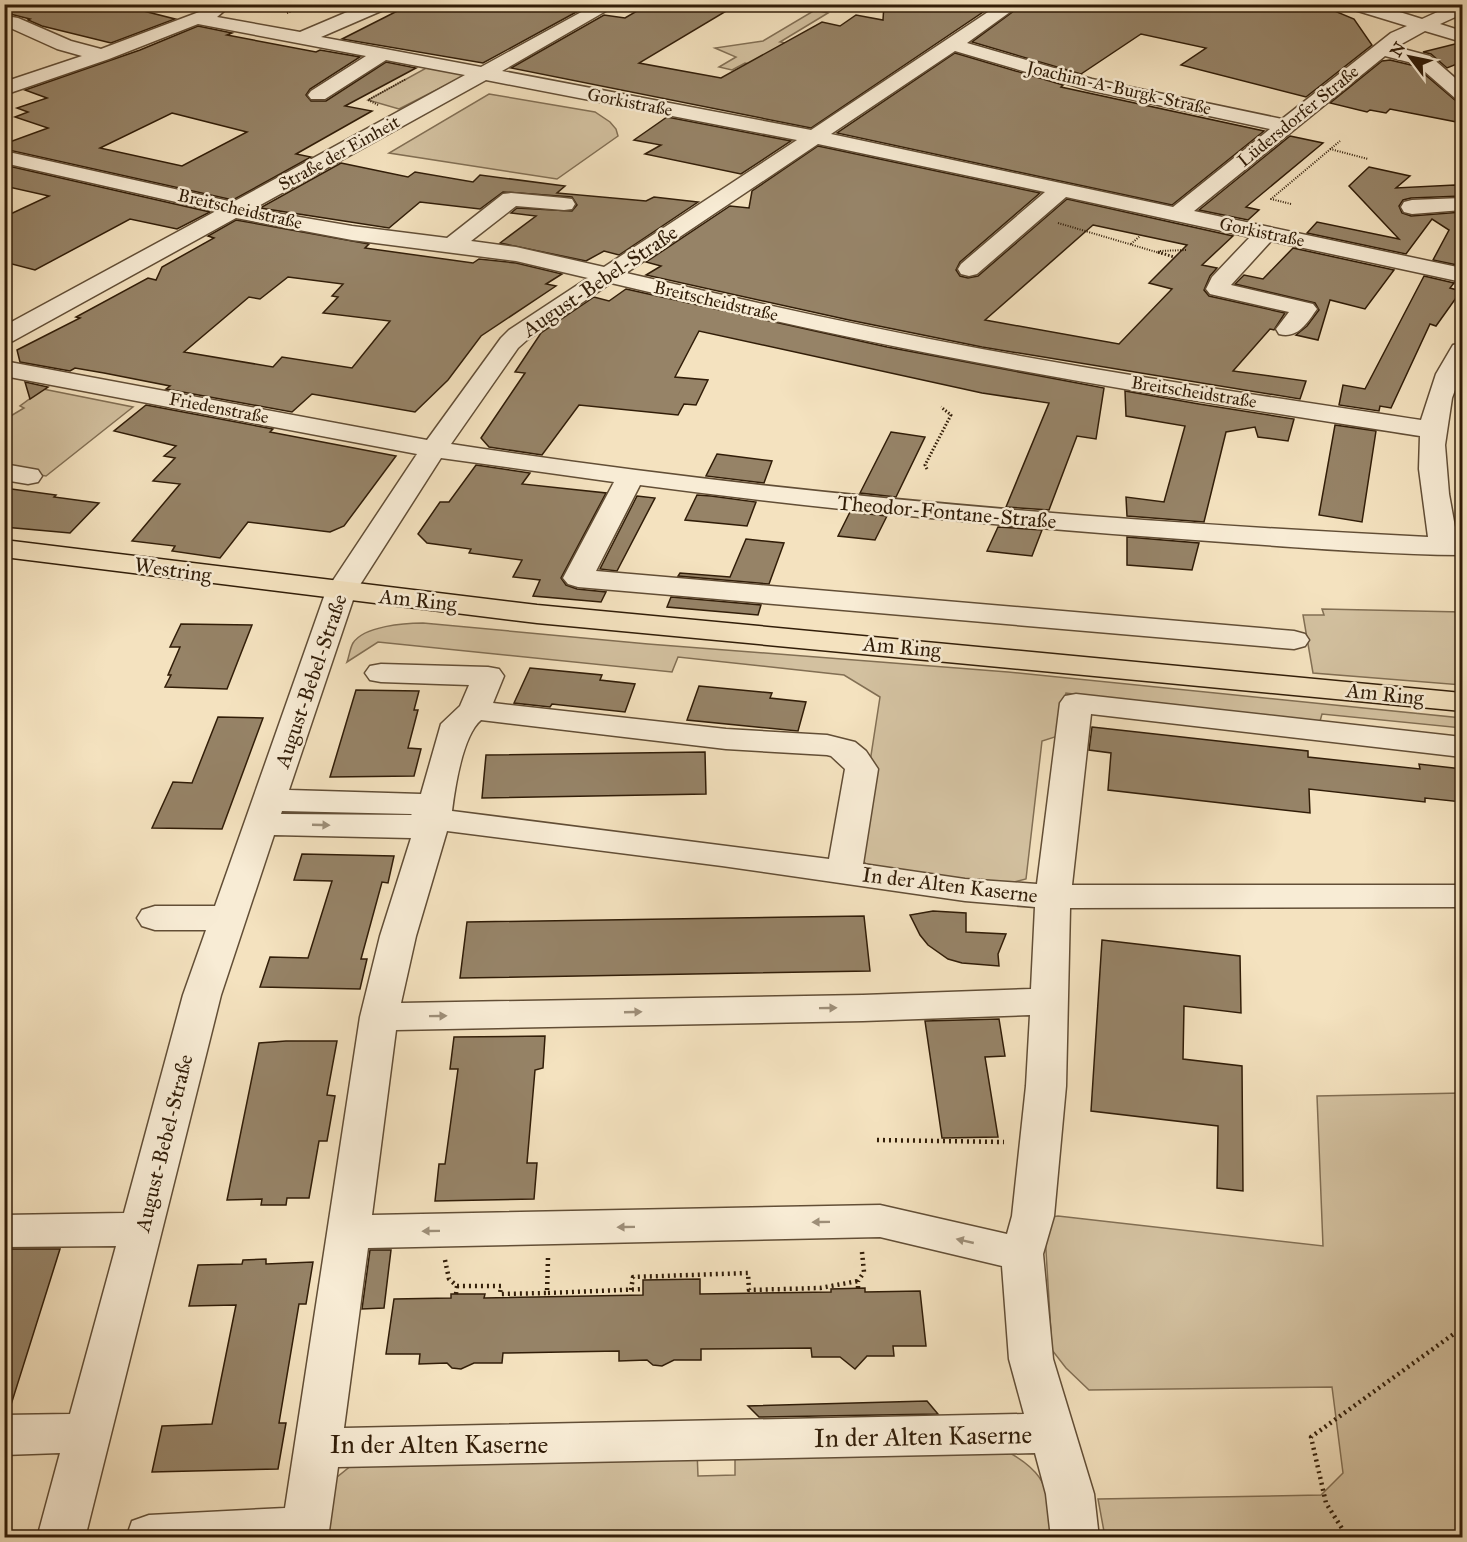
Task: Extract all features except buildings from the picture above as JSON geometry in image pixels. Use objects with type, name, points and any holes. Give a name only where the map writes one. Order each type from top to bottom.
[{"type":"main road","name":"Westring","points":[[4,548],[341,591]]},
{"type":"main road","name":"Am Ring","points":[[341,591],[537,614],[1462,702]]},
{"type":"street","points":[[4,89],[102,55],[231,4]]},
{"type":"street","points":[[300,39],[382,4]]},
{"type":"street","name":"Straße der Einheit","points":[[4,336],[610,4]]},
{"type":"street","name":"August-Bebel-Straße","points":[[61,1538],[202,995],[341,591],[434,449],[511,341],[1013,4]]},
{"type":"street","points":[[1354,4],[1462,38]]},
{"type":"street","name":"Lüdersdorfer Straße","points":[[1177,214],[1397,37],[1462,8]]},
{"type":"street","name":"Gorkistraße","points":[[196,18],[815,137],[1462,274]]},
{"type":"street","points":[[12,22],[64,45],[102,55]]},
{"type":"street","name":"Joachim-A-Burgk-Straße","points":[[954,45],[1088,84],[1285,126]]},
{"type":"street","points":[[1382,49],[1423,60],[1462,94]]},
{"type":"street","points":[[318,95],[384,54]]},
{"type":"street","name":"Breitscheidstraße","points":[[4,157],[214,203],[250,215],[327,229],[516,254],[795,319],[980,356],[1127,382],[1432,430]]},
{"type":"street","points":[[969,269],[1062,189]]},
{"type":"street","points":[[451,246],[511,199],[564,204]]},
{"type":"street","points":[[1412,207],[1462,204]]},
{"type":"street","points":[[1266,233],[1220,282],[1218,289],[1305,309],[1288,329]]},
{"type":"street","points":[[1453,547],[1433,481],[1432,430],[1442,387],[1462,350]]},
{"type":"street","name":"Friedenstraße","points":[[4,368],[434,449]]},
{"type":"street","name":"Theodor-Fontane-Straße","points":[[434,449],[816,499],[991,517],[1293,540],[1453,547]]},
{"type":"street","points":[[631,476],[578,578],[1294,640]]},
{"type":"street","name":"In der Alten Kaserne","points":[[381,674],[488,676],[474,710],[457,724],[438,791],[434,819],[398,936],[379,1017],[318,1448],[1053,1433]]},
{"type":"street","points":[[1462,747],[1076,703],[1053,897],[1462,896]]},
{"type":"street","name":"In der Alten Kaserne","points":[[474,710],[726,739],[843,749],[862,769],[844,872]]},
{"type":"street","name":"In der Alten Kaserne","points":[[266,812],[411,827],[434,819],[515,828],[965,890],[1053,897],[1046,1086],[1033,1216],[1022,1254],[1030,1359],[1070,1494],[1075,1538]]},
{"type":"street","points":[[155,918],[228,918]]},
{"type":"street","points":[[379,1017],[863,1008],[1049,1001]]},
{"type":"street","points":[[349,1232],[880,1221],[1022,1254]]},
{"type":"street","points":[[4,1231],[142,1229]]},
{"type":"street","points":[[4,1434],[89,1433]]},
{"type":"street","points":[[149,1536],[304,1533],[318,1448]]},
{"type":"path","points":[[284,13],[288,14],[310,4]]},
{"type":"path","points":[[379,105],[368,100],[412,76]]},
{"type":"path","points":[[1291,204],[1271,199],[1340,141]]},
{"type":"path","points":[[1330,149],[1368,159]]},
{"type":"path","points":[[1031,216],[1174,257]]},
{"type":"path","points":[[1131,244],[1140,236]]},
{"type":"path","points":[[1156,252],[1186,250]]},
{"type":"path","points":[[927,469],[925,465],[951,415],[941,407]]},
{"type":"path","points":[[877,1140],[1004,1142]]},
{"type":"path","points":[[547,1293],[547,1259],[574,1228]]},
{"type":"path","points":[[437,1230],[450,1279],[457,1286],[501,1286],[500,1293],[643,1289]]},
{"type":"path","points":[[631,1290],[633,1276],[748,1273],[748,1290],[820,1288],[858,1281]]},
{"type":"path","points":[[456,1294],[457,1286]]},
{"type":"path","points":[[1348,1538],[1326,1503],[1311,1437],[1462,1328]]},
{"type":"shaded area","points":[[815,10],[828,13],[780,42],[812,48],[777,70],[745,63],[732,70],[719,67],[736,57],[715,48],[763,41]]},
{"type":"shaded area","points":[[428,67],[462,74],[462,77],[399,109],[368,100]]},
{"type":"shaded area","points":[[489,94],[595,112],[610,122],[618,136],[557,179],[389,153]]},
{"type":"shaded area","points":[[43,389],[133,407],[46,476],[5,469],[4,420],[24,408],[20,406]]},
{"type":"shaded area","points":[[1322,609],[1462,612],[1462,685],[1313,673],[1303,615],[1324,615]]},
{"type":"shaded area","points":[[423,623],[648,644],[1008,672],[1462,718],[1462,728],[1322,714],[1319,725],[1066,693],[1058,736],[1042,741],[1026,879],[1006,884],[873,868],[860,860],[856,853],[880,697],[844,675],[678,657],[672,672],[378,642],[347,662],[351,647],[358,637],[375,629]]},
{"type":"shaded area","points":[[1462,1093],[1462,1537],[1105,1537],[1098,1499],[1321,1495],[1343,1473],[1332,1387],[1089,1390],[1066,1368],[1052,1350],[1044,1218],[1058,1216],[1323,1246],[1317,1096]]},
{"type":"shaded area","points":[[999,1447],[1015,1456],[1036,1473],[1047,1493],[1058,1538],[320,1538],[331,1482],[352,1465],[697,1450],[698,1476],[735,1475],[735,1449]]}]
